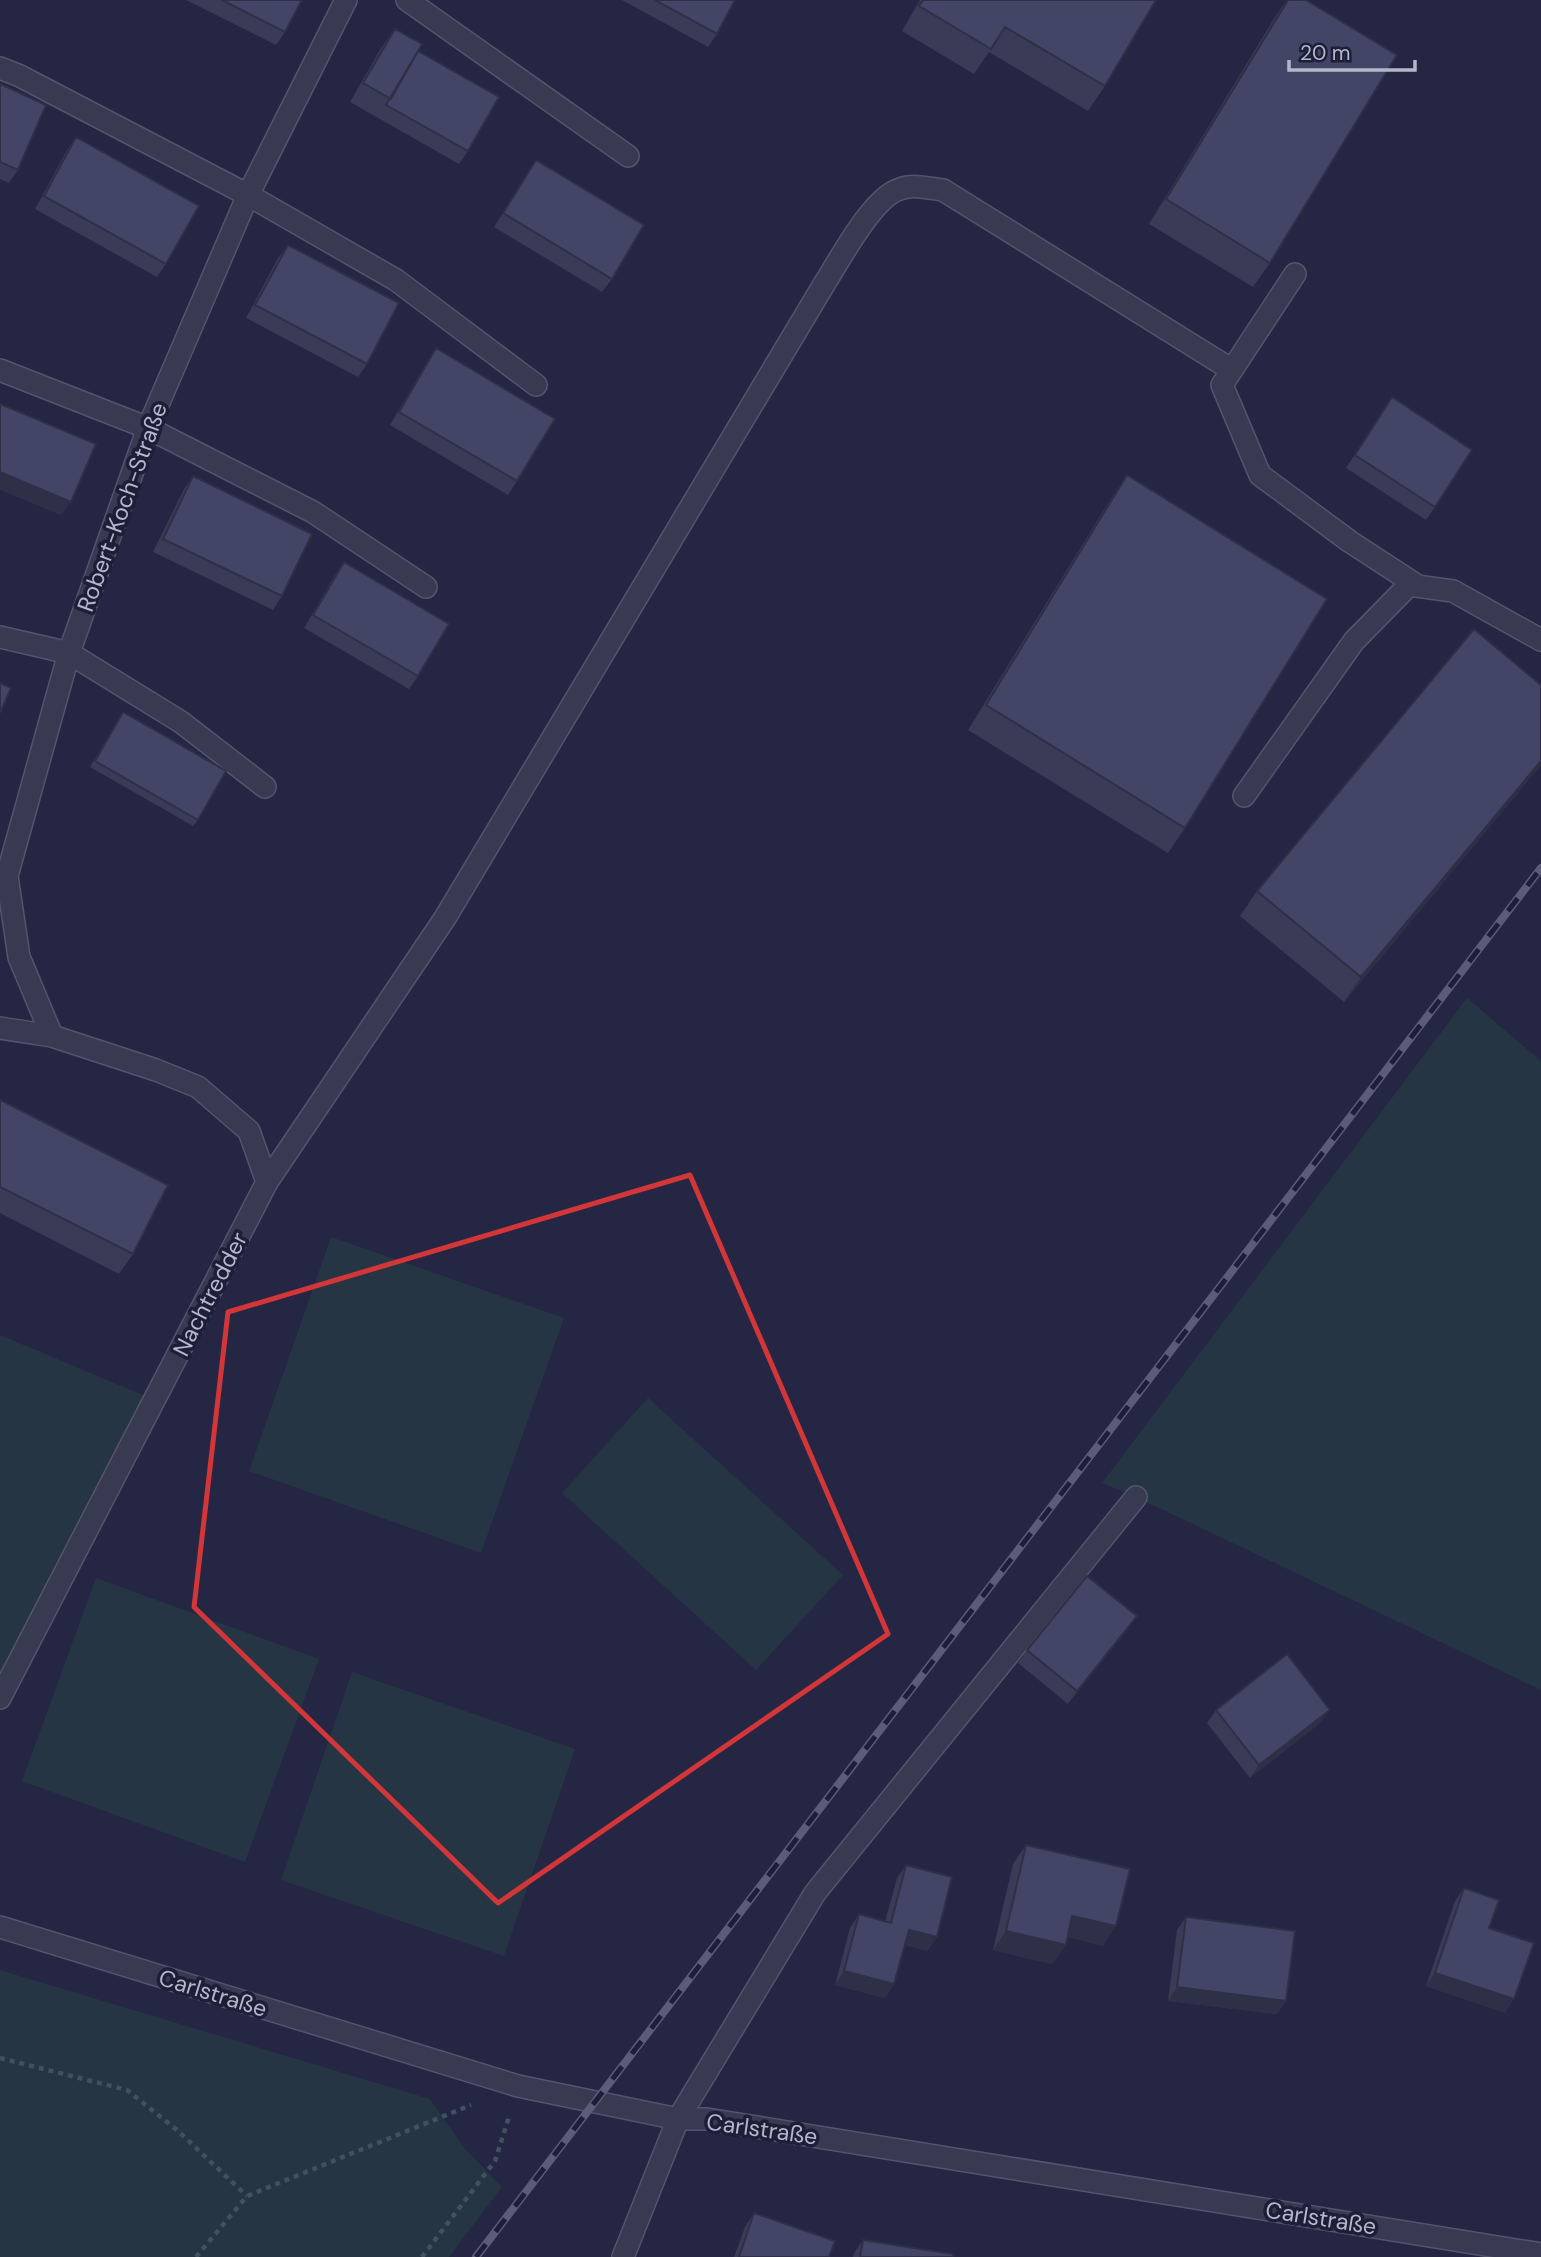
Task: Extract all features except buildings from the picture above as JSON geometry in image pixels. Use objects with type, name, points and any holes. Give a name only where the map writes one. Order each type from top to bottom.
[{"type":"street","name":"Robert-Koch-Straße","points":[[52,1036],[19,957],[7,876],[69,653],[148,428],[248,195],[346,0]]},
{"type":"street","points":[[407,0],[628,156]]},
{"type":"street","points":[[0,68],[248,195],[396,280],[536,385]]},
{"type":"street","name":"Nachtredder","points":[[0,1698],[267,1182],[445,918],[826,281],[874,208],[898,189],[918,187],[943,190],[1232,370]]},
{"type":"street","points":[[1295,274],[1222,385],[1260,475],[1349,541],[1418,586]]},
{"type":"street","points":[[0,370],[148,428],[313,512],[426,587]]},
{"type":"street","points":[[1244,796],[1354,641],[1409,585],[1453,591],[1541,640]]},
{"type":"street","points":[[0,637],[69,653],[181,722],[265,787]]},
{"type":"street","points":[[0,1027],[52,1036],[156,1070],[198,1087],[249,1131],[267,1182]]},
{"type":"street","points":[[622,2257],[678,2119],[815,1893],[1136,1497]]},
{"type":"street","name":"Carlstraße","points":[[0,1927],[518,2086],[678,2119],[707,2119],[1541,2254]]},
{"type":"path","points":[[0,2058],[127,2090],[177,2130],[247,2196]]},
{"type":"path","points":[[196,2257],[247,2196],[518,2086]]},
{"type":"path","points":[[422,2257],[495,2161],[518,2086]]},
{"type":"highlighted area","points":[[690,1175],[888,1634],[498,1903],[194,1607],[228,1312]]},
{"type":"shaded area","points":[[1467,998],[1541,1061],[1541,1690],[1102,1483]]},
{"type":"shaded area","points":[[331,1237],[564,1318],[481,1553],[249,1471]]},
{"type":"shaded area","points":[[0,1335],[155,1400],[0,1698]]},
{"type":"shaded area","points":[[648,1398],[843,1575],[756,1670],[562,1493]]},
{"type":"shaded area","points":[[96,1578],[319,1659],[245,1862],[22,1781]]},
{"type":"shaded area","points":[[352,1672],[575,1749],[504,1956],[281,1880]]},
{"type":"shaded area","points":[[0,1970],[430,2099],[465,2149],[502,2187],[449,2257],[0,2257]]},
{"type":"railway","points":[[476,2257],[1541,868]]}]
